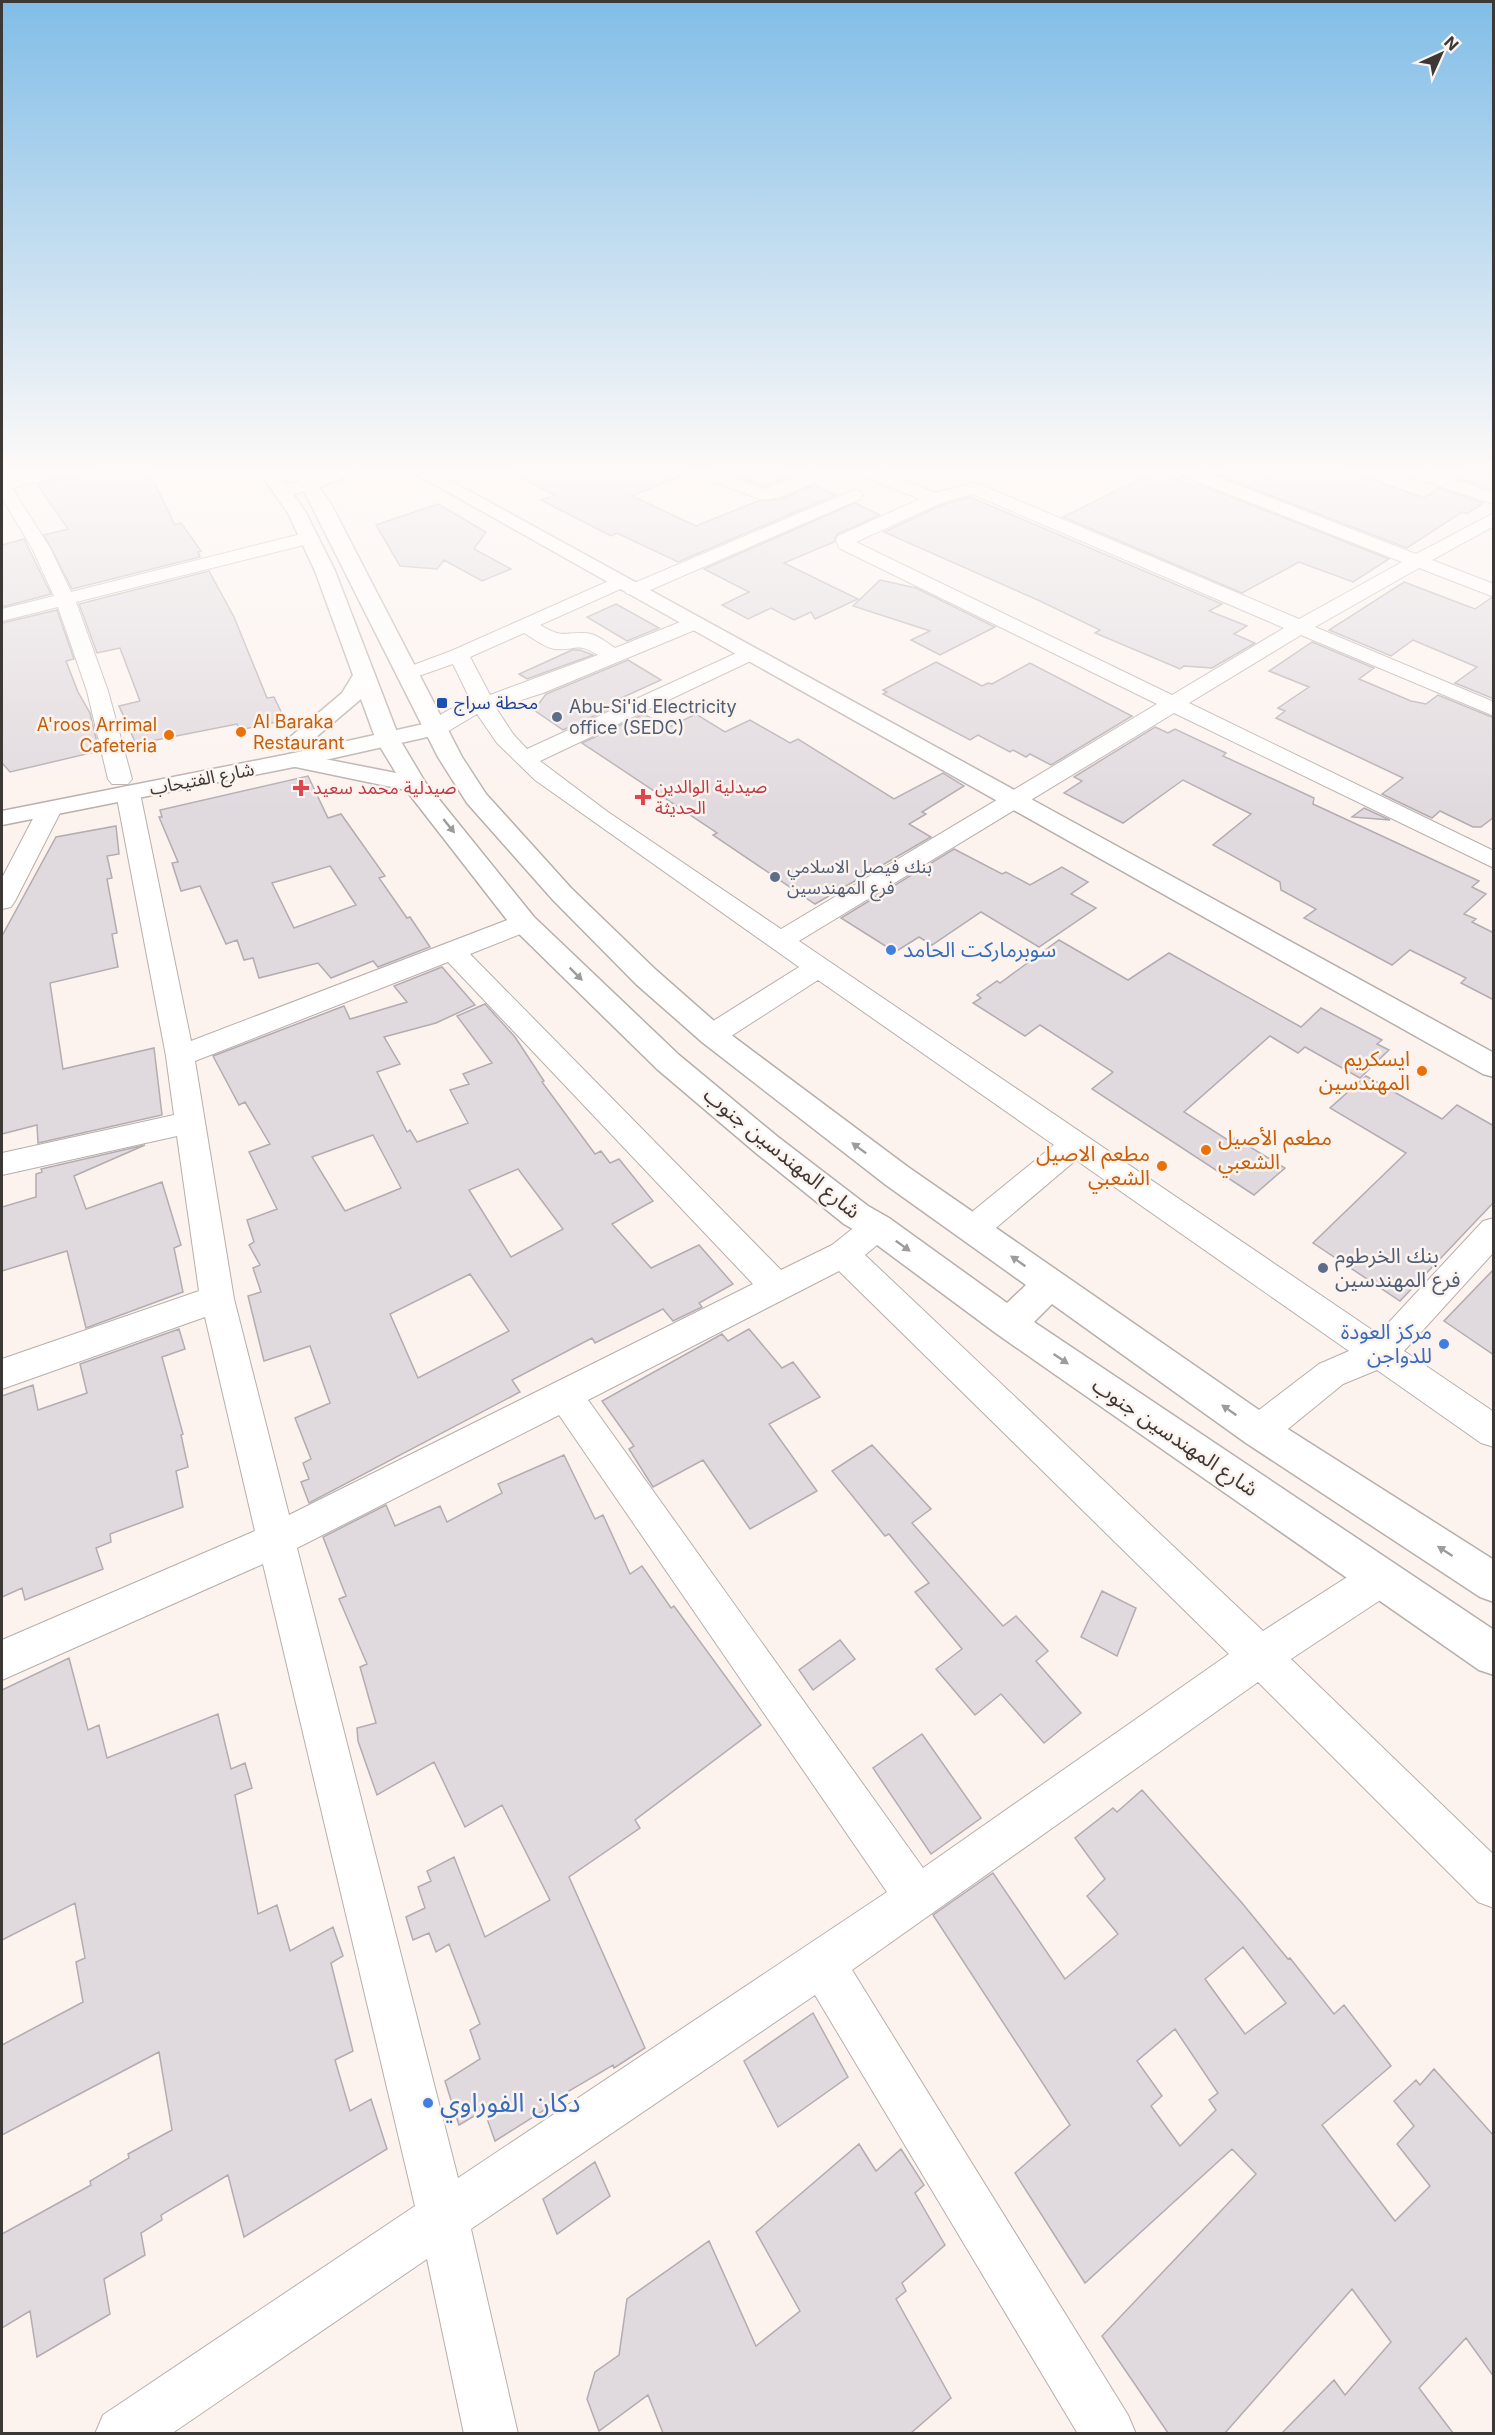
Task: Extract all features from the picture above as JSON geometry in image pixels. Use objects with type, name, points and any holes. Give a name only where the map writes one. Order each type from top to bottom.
[{"type":"main road","name":"شارع المهندسين جنوب","points":[[330,584],[384,733],[415,784],[524,923],[668,1062],[767,1145],[856,1215],[877,1227],[1009,1324],[1494,1655]]},
{"type":"main road","points":[[364,584],[407,674],[441,720],[450,757],[476,798],[562,894],[646,977],[712,1035],[818,1117],[1259,1431],[1489,1572]]},
{"type":"main road","points":[[623,584],[1016,800],[1494,1068]]},
{"type":"main road","points":[[363,676],[351,697],[294,752],[349,769],[415,784]]},
{"type":"main road","name":"شارع الفتيحاب","points":[[2,801],[124,786],[441,720]]},
{"type":"main road","name":"شارع الفتيحاب","points":[[2,818],[50,809],[124,786]]},
{"type":"main road","points":[[1009,1324],[1050,1284]]},
{"type":"street","points":[[58,584],[65,598],[109,730],[124,786],[180,1056],[217,1299],[274,1540],[443,2216],[491,2433]]},
{"type":"street","points":[[2,615],[123,584]]},
{"type":"street","points":[[407,674],[633,584]]},
{"type":"street","points":[[929,584],[1494,861]]},
{"type":"street","points":[[1198,584],[1494,710]]},
{"type":"street","points":[[782,941],[1300,627],[1377,584]]},
{"type":"street","points":[[1475,584],[1494,591]]},
{"type":"street","points":[[441,720],[484,703],[535,688],[695,623]]},
{"type":"street","points":[[525,625],[556,643],[586,639],[612,655]]},
{"type":"street","points":[[525,759],[750,654]]},
{"type":"street","points":[[458,655],[471,674],[494,724],[511,747],[600,817],[1494,1432]]},
{"type":"street","points":[[2,901],[50,809]]},
{"type":"street","points":[[180,1056],[524,923]]},
{"type":"street","points":[[452,951],[776,1287]]},
{"type":"street","points":[[712,1035],[819,967]]},
{"type":"street","points":[[2,1164],[190,1122]]},
{"type":"street","points":[[973,1229],[1076,1144]]},
{"type":"street","points":[[2,1660],[274,1540],[843,1254],[877,1227]]},
{"type":"street","points":[[1259,1431],[1331,1374],[1381,1353],[1494,1230]]},
{"type":"street","points":[[843,1254],[1260,1656],[1494,1886]]},
{"type":"street","points":[[2,1374],[217,1299]]},
{"type":"street","points":[[564,1394],[918,1898]]},
{"type":"street","points":[[122,2433],[822,1964],[1260,1656],[1380,1578]]},
{"type":"street","points":[[822,1964],[1109,2433]]},
{"type":"building","points":[[2,584],[46,584],[51,594],[2,607]]},
{"type":"building","points":[[69,584],[93,584],[72,589]]},
{"type":"building","points":[[159,584],[216,584],[234,617],[267,698],[274,697],[285,720],[240,730],[237,724],[136,744],[119,706],[140,701],[120,648],[97,653],[79,604]]},
{"type":"building","points":[[733,584],[826,584],[858,599],[815,619],[811,612],[794,620],[771,608],[748,619],[722,605],[749,592]]},
{"type":"building","points":[[876,584],[896,584],[916,588],[995,627],[940,655],[911,640],[930,631],[853,606]]},
{"type":"building","points":[[1001,584],[1174,584],[1222,604],[1209,611],[1247,626],[1234,634],[1255,643],[1212,668],[1184,666],[1180,669],[1095,633],[1100,630]]},
{"type":"building","points":[[1220,584],[1259,584],[1242,593]]},
{"type":"building","points":[[1401,584],[1408,584],[1475,609],[1491,598],[1494,599],[1494,699],[1455,683],[1477,667],[1413,640],[1391,656],[1329,630]]},
{"type":"building","points":[[616,604],[659,628],[627,641],[587,617]]},
{"type":"building","points":[[57,610],[74,659],[66,661],[78,692],[90,713],[99,751],[10,772],[2,763],[2,623]]},
{"type":"building","points":[[1312,642],[1374,668],[1359,679],[1411,701],[1426,704],[1438,695],[1494,718],[1494,817],[1481,827],[1473,827],[1440,811],[1432,818],[1382,794],[1403,778],[1276,718],[1285,711],[1278,708],[1309,687],[1269,671]]},
{"type":"building","points":[[572,650],[580,650],[593,655],[527,679],[519,674]]},
{"type":"building","points":[[628,660],[661,680],[619,699],[625,702],[563,730],[534,710],[546,694]]},
{"type":"building","points":[[936,662],[982,686],[992,684],[1030,663],[1132,716],[1051,765],[1030,754],[1026,757],[1013,750],[1010,752],[978,735],[970,740],[883,694],[887,692],[883,690]]},
{"type":"building","points":[[644,714],[667,728],[696,714],[725,732],[750,720],[790,743],[798,739],[894,799],[943,773],[964,786],[922,812],[926,814],[909,824],[931,837],[815,904],[713,835],[717,833],[582,743]]},
{"type":"building","points":[[1155,727],[1168,733],[1175,729],[1226,753],[1223,756],[1314,798],[1313,804],[1479,881],[1472,887],[1486,894],[1464,914],[1476,919],[1472,922],[1494,933],[1494,1000],[1461,983],[1466,978],[1410,950],[1392,965],[1304,918],[1316,909],[1281,890],[1280,882],[1213,845],[1251,814],[1183,780],[1123,823],[1064,793],[1082,781],[1074,777]]},
{"type":"building","points":[[308,776],[328,818],[341,814],[385,876],[379,878],[430,947],[378,967],[373,961],[331,978],[318,963],[259,978],[253,958],[244,960],[237,940],[226,944],[200,886],[181,891],[172,863],[178,862],[159,817],[162,817],[160,810]],"holes":[[[330,866],[356,905],[294,928],[272,883]]]},
{"type":"building","points":[[1364,808],[1390,820],[1352,817]]},
{"type":"building","points":[[116,826],[119,854],[107,856],[112,878],[107,879],[117,933],[112,934],[118,967],[50,983],[63,1069],[154,1048],[162,1115],[38,1143],[37,1125],[2,1134],[2,936],[56,837]]},
{"type":"building","points":[[954,849],[1002,874],[1006,872],[1030,885],[1062,867],[1088,882],[1071,894],[1096,908],[1039,947],[981,912],[932,945],[919,937],[895,952],[841,918]]},
{"type":"building","points":[[1059,940],[1128,980],[1169,953],[1301,1027],[1321,1008],[1382,1040],[1377,1044],[1389,1050],[1360,1078],[1305,1047],[1298,1053],[1270,1036],[1184,1112],[1231,1142],[1235,1138],[1285,1168],[1254,1195],[1092,1089],[1113,1072],[1040,1025],[1025,1036],[973,1003],[981,998],[977,995],[997,981],[1000,983]]},
{"type":"building","points":[[442,967],[475,1005],[436,1023],[384,1037],[400,1064],[377,1072],[407,1132],[410,1130],[417,1142],[468,1123],[450,1090],[469,1084],[463,1074],[492,1063],[457,1016],[485,1004],[515,1037],[544,1081],[542,1082],[595,1154],[601,1151],[610,1163],[619,1159],[653,1201],[612,1224],[651,1268],[699,1245],[733,1284],[699,1303],[702,1307],[673,1321],[663,1309],[595,1343],[592,1338],[512,1380],[520,1392],[309,1503],[301,1482],[309,1479],[303,1463],[311,1459],[295,1418],[330,1403],[310,1346],[264,1361],[248,1296],[261,1292],[253,1268],[260,1265],[249,1245],[254,1242],[247,1220],[277,1209],[249,1152],[270,1144],[245,1102],[239,1105],[213,1056],[344,1006],[350,1019],[407,1002],[394,986]],"holes":[[[373,1135],[401,1188],[345,1211],[312,1157]],[[518,1169],[563,1229],[511,1257],[469,1190]],[[470,1274],[509,1331],[418,1378],[390,1314]]]},
{"type":"building","points":[[1366,1076],[1442,1119],[1457,1105],[1494,1126],[1494,1202],[1400,1301],[1313,1243],[1406,1153],[1330,1108]]},
{"type":"building","points":[[145,1145],[74,1176],[86,1209],[162,1182],[181,1245],[174,1248],[183,1292],[86,1328],[67,1251],[2,1271],[2,1207],[36,1197],[36,1174],[42,1172],[41,1169]]},
{"type":"building","points":[[1494,1269],[1494,1355],[1444,1321]]},
{"type":"building","points":[[179,1329],[185,1349],[162,1357],[183,1434],[181,1435],[188,1467],[176,1471],[183,1507],[110,1534],[111,1542],[96,1548],[103,1569],[25,1600],[22,1588],[2,1597],[2,1396],[33,1385],[38,1410],[87,1393],[80,1364]]},
{"type":"building","points":[[749,1329],[782,1368],[793,1362],[820,1397],[769,1424],[817,1491],[750,1529],[703,1460],[653,1487],[629,1449],[634,1446],[602,1401],[722,1334],[728,1341]]},
{"type":"building","points":[[872,1445],[931,1509],[912,1523],[1003,1626],[1016,1616],[1048,1651],[1036,1661],[1081,1713],[1044,1743],[1001,1694],[975,1715],[936,1669],[962,1649],[915,1592],[929,1583],[889,1534],[885,1536],[832,1471]]},
{"type":"building","points":[[564,1455],[595,1519],[603,1515],[630,1574],[642,1566],[671,1608],[674,1606],[761,1725],[635,1820],[640,1828],[569,1877],[645,2048],[614,2068],[613,2065],[545,2105],[546,2109],[495,2141],[484,2110],[459,2125],[445,2081],[480,2059],[470,2030],[480,2024],[449,1944],[436,1952],[429,1933],[413,1940],[406,1917],[425,1908],[418,1887],[431,1881],[427,1871],[454,1857],[485,1937],[550,1900],[502,1805],[465,1827],[434,1762],[377,1795],[358,1741],[357,1728],[376,1723],[360,1667],[367,1664],[339,1599],[346,1596],[323,1537],[386,1505],[395,1526],[440,1506],[447,1522],[502,1493],[498,1484]]},
{"type":"building","points":[[1102,1591],[1136,1608],[1117,1656],[1081,1637]]},
{"type":"building","points":[[840,1640],[855,1659],[813,1690],[799,1670]]},
{"type":"building","points":[[69,1658],[88,1730],[99,1725],[107,1758],[218,1714],[231,1769],[245,1763],[252,1788],[235,1795],[258,1914],[277,1905],[290,1951],[333,1927],[343,1956],[331,1963],[353,2051],[335,2060],[350,2111],[371,2099],[387,2149],[244,2237],[228,2175],[161,2215],[162,2220],[141,2233],[145,2255],[104,2279],[110,2314],[37,2357],[30,2311],[2,2328],[2,2234],[91,2185],[90,2181],[129,2158],[128,2154],[172,2130],[159,2052],[2,2135],[2,2045],[83,2002],[76,1962],[85,1958],[75,1903],[2,1940],[2,1690]]},
{"type":"building","points":[[922,1734],[981,1818],[931,1854],[873,1768]]},
{"type":"building","points":[[1142,1790],[1242,1903],[1288,1959],[1290,1958],[1334,2014],[1344,2005],[1391,2066],[1322,2125],[1395,2221],[1430,2186],[1397,2144],[1414,2126],[1394,2101],[1416,2080],[1420,2085],[1434,2069],[1494,2136],[1494,2377],[1466,2338],[1419,2388],[1453,2433],[1282,2433],[1334,2380],[1345,2395],[1391,2342],[1352,2289],[1225,2433],[1168,2433],[1102,2336],[1256,2174],[1232,2149],[1085,2283],[1015,2173],[1070,2125],[933,1915],[993,1873],[1065,1979],[1118,1934],[1087,1896],[1105,1879],[1075,1838],[1113,1808],[1117,1812]],"holes":[[[1243,1947],[1286,2003],[1245,2034],[1205,1979]],[[1175,2029],[1218,2093],[1209,2100],[1216,2110],[1180,2146],[1151,2106],[1162,2096],[1137,2061]]]},
{"type":"building","points":[[813,2013],[848,2077],[778,2127],[744,2061]]},
{"type":"building","points":[[859,2144],[876,2171],[901,2149],[924,2185],[915,2193],[945,2245],[902,2283],[906,2291],[896,2299],[951,2398],[911,2433],[663,2433],[648,2395],[599,2431],[587,2399],[595,2372],[619,2355],[627,2299],[709,2241],[756,2346],[800,2311],[756,2232]]},
{"type":"building","points":[[595,2162],[610,2196],[557,2234],[543,2199]]},
{"type":"place","name":"محطة سراج","points":[[442,703]]},
{"type":"place","name":"Abu-Si'id Electricity office (SEDC)","points":[[557,717]]},
{"type":"place","name":"Al Baraka Restaurant","points":[[241,732]]},
{"type":"place","name":"A'roos Arrimal Cafeteria","points":[[169,735]]},
{"type":"place","name":"صيدلية محمد سعيد","points":[[301,788]]},
{"type":"place","name":"صيدلية الوالدين الحديثة","points":[[643,797]]},
{"type":"place","name":"بنك فيصل الاسلامي فرع المهندسين","points":[[775,877]]},
{"type":"place","name":"سوبرماركت الحامد","points":[[891,950]]},
{"type":"place","name":"ايسكريم المهندسين","points":[[1422,1071]]},
{"type":"place","name":"مطعم الأصيل الشعبي","points":[[1206,1150]]},
{"type":"place","name":"مطعم الاصيل الشعبي","points":[[1162,1166]]},
{"type":"place","name":"بنك الخرطوم فرع المهندسين","points":[[1323,1268]]},
{"type":"place","name":"مركز العودة للدواجن","points":[[1444,1344]]},
{"type":"place","name":"دكان الفوراوي","points":[[428,2103]]}]
